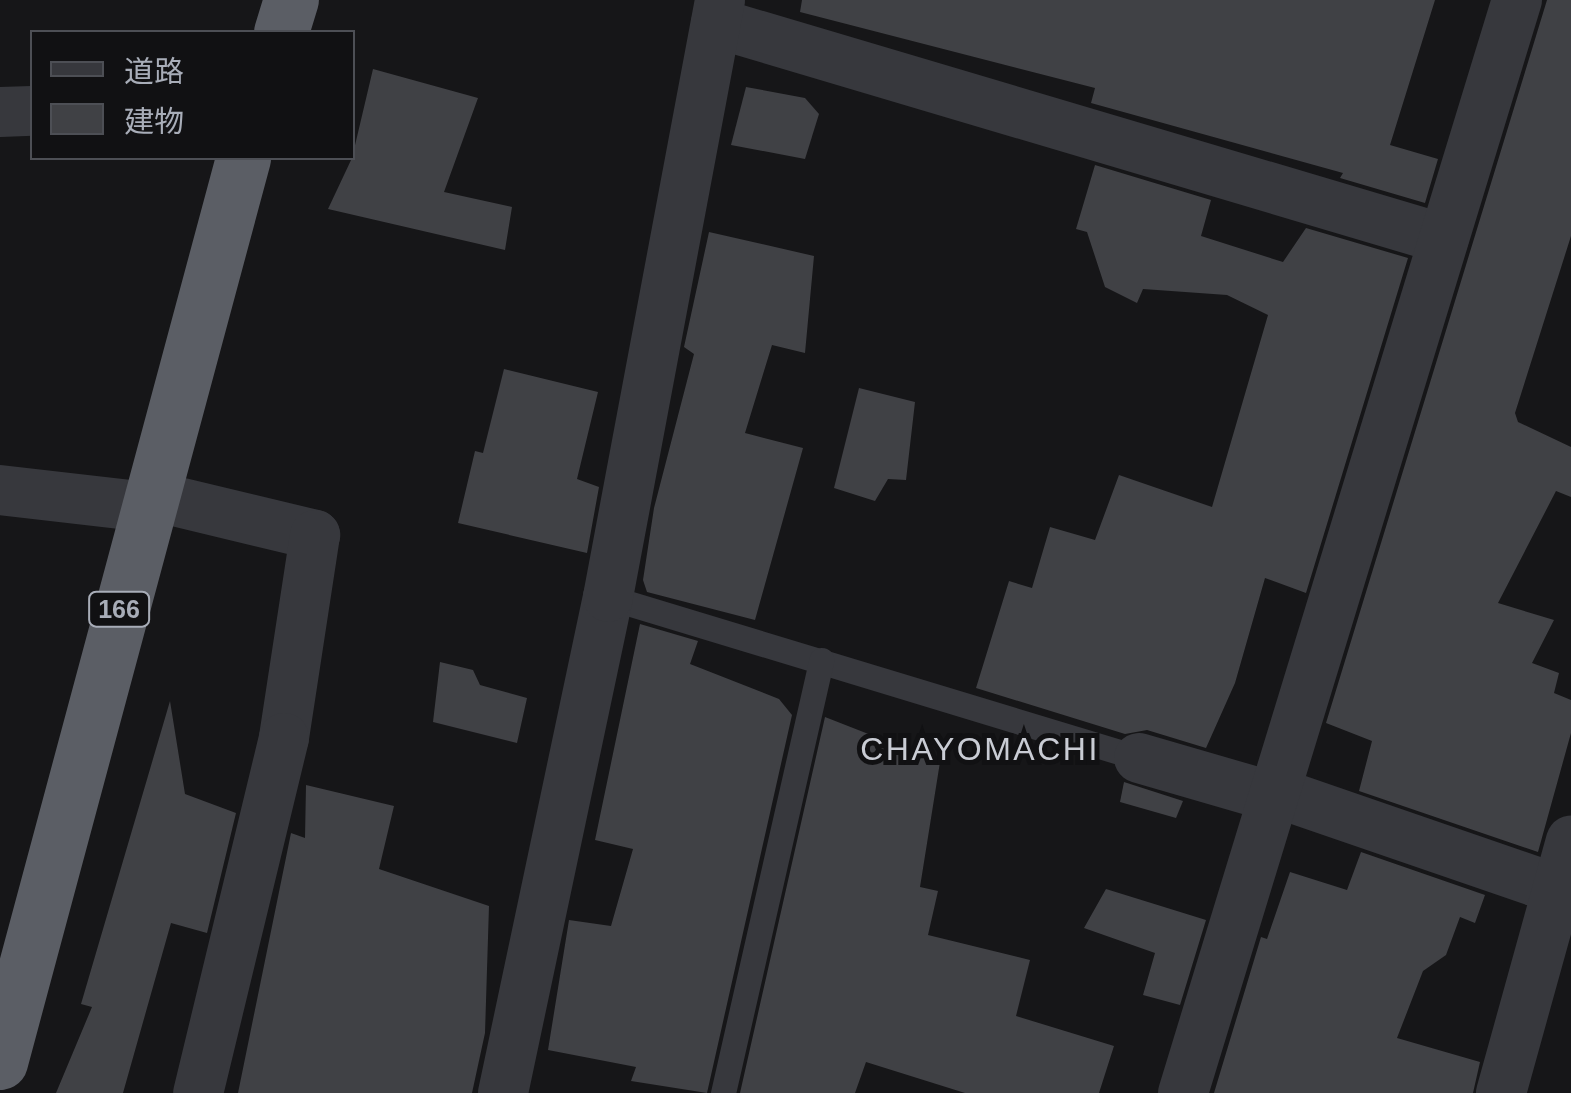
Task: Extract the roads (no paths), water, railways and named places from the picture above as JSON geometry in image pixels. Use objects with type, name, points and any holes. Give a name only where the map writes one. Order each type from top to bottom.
[{"type":"highway","points":[[282,30],[291,0]]},
{"type":"highway","name":"166","points":[[0,1062],[147,501],[242,160]]},
{"type":"street","points":[[1183,1093],[1517,0]]},
{"type":"street","points":[[503,1093],[608,597],[718,12],[1444,239]]},
{"type":"street","points":[[0,112],[30,110]]},
{"type":"street","points":[[0,490],[147,501],[315,534],[284,738],[198,1093]]},
{"type":"street","points":[[1139,758],[1274,794],[1565,892]]},
{"type":"street","points":[[1501,1093],[1565,892],[1571,841]]},
{"type":"lane","points":[[608,597],[1139,758]]},
{"type":"lane","points":[[722,1093],[821,660]]},
{"type":"district","name":"CHAYOMACHI","points":[[980,749]]}]
